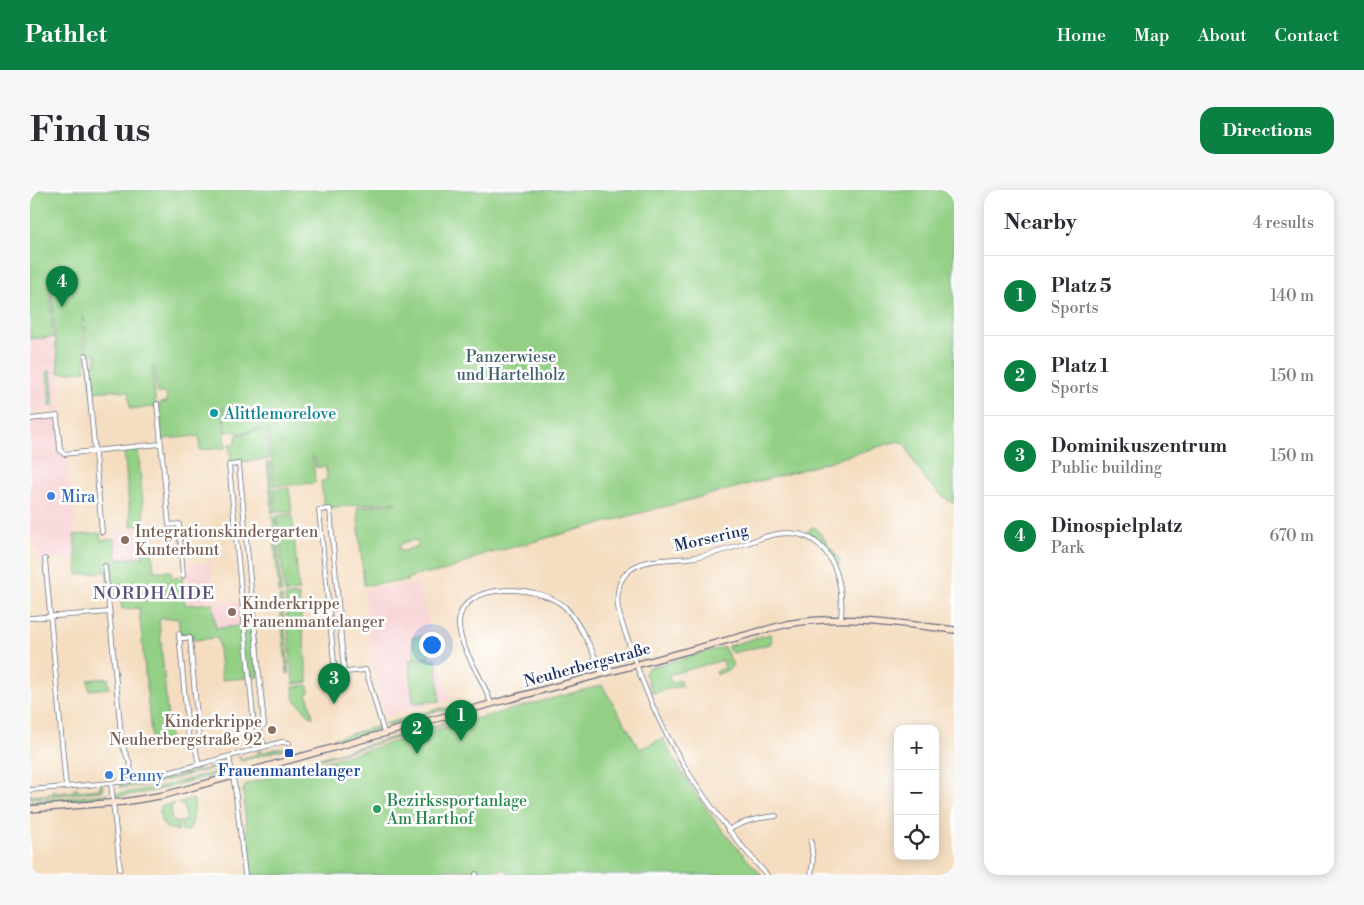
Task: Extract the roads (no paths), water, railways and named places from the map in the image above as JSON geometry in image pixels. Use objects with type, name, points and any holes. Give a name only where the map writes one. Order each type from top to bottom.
[{"type":"main road","name":"Neuherbergstraße","points":[[30,808],[113,803],[165,795],[384,733],[787,624],[841,618],[954,630]]},
{"type":"street","points":[[86,355],[102,532]]},
{"type":"street","points":[[157,404],[169,525],[179,524],[183,576]]},
{"type":"street","points":[[30,419],[57,416],[60,450],[64,454],[160,444]]},
{"type":"street","points":[[239,464],[264,725],[254,726],[233,511],[229,465],[239,464]]},
{"type":"street","points":[[344,672],[330,509],[319,510],[335,673],[366,670],[384,733]]},
{"type":"street","points":[[233,511],[244,510]]},
{"type":"street","name":"Morsering","points":[[767,875],[728,830],[688,774],[673,748],[636,665],[622,620],[617,596],[621,582],[637,565],[719,552],[784,533],[802,536],[818,543],[832,561],[840,589],[841,618]]},
{"type":"street","points":[[45,559],[66,787]]},
{"type":"street","points":[[105,566],[122,745],[130,763],[132,780]]},
{"type":"street","points":[[241,590],[251,589]]},
{"type":"street","points":[[326,590],[337,590]]},
{"type":"street","points":[[491,704],[485,687],[462,642],[458,624],[465,605],[472,599],[494,591],[531,591],[558,602],[571,616],[597,660],[602,674]]},
{"type":"street","points":[[30,618],[110,612]]},
{"type":"street","points":[[179,636],[190,638],[198,728],[199,740],[189,742],[179,636]]},
{"type":"street","points":[[247,652],[257,651]]},
{"type":"street","points":[[250,683],[260,682]]},
{"type":"street","points":[[258,725],[264,747]]},
{"type":"street","points":[[188,729],[198,728]]},
{"type":"street","points":[[194,741],[199,765]]},
{"type":"street","points":[[30,790],[132,780],[199,765],[282,742],[290,743]]},
{"type":"street","points":[[229,757],[245,875]]},
{"type":"street","points":[[111,783],[120,869]]},
{"type":"street","points":[[728,830],[741,822],[753,818],[776,816]]},
{"type":"street","points":[[811,841],[813,861],[811,875]]},
{"type":"place","name":"Dinospielplatz","points":[[62,307]]},
{"type":"place","name":"Alittlemorelove","points":[[214,413]]},
{"type":"place","name":"Mira","points":[[51,496]]},
{"type":"place","name":"Integrationskindergarten Kunterbunt","points":[[125,540]]},
{"type":"place","name":"Kinderkrippe Frauenmantelanger","points":[[232,612]]},
{"type":"place","name":"Dominikuszentrum","points":[[334,704]]},
{"type":"place","name":"Kinderkrippe Neuherbergstraße 92","points":[[272,730]]},
{"type":"place","name":"Platz 5","points":[[461,741]]},
{"type":"place","name":"Frauenmantelanger","points":[[289,753]]},
{"type":"place","name":"Platz 1","points":[[417,754]]},
{"type":"place","name":"Penny","points":[[109,775]]},
{"type":"place","name":"Bezirkssportanlage Am Harthof","points":[[377,809]]},
{"type":"district","name":"NORDHAIDE","points":[[154,593]]},
{"type":"park label","name":"Panzerwiese und Hartelholz","points":[[511,365]]}]
